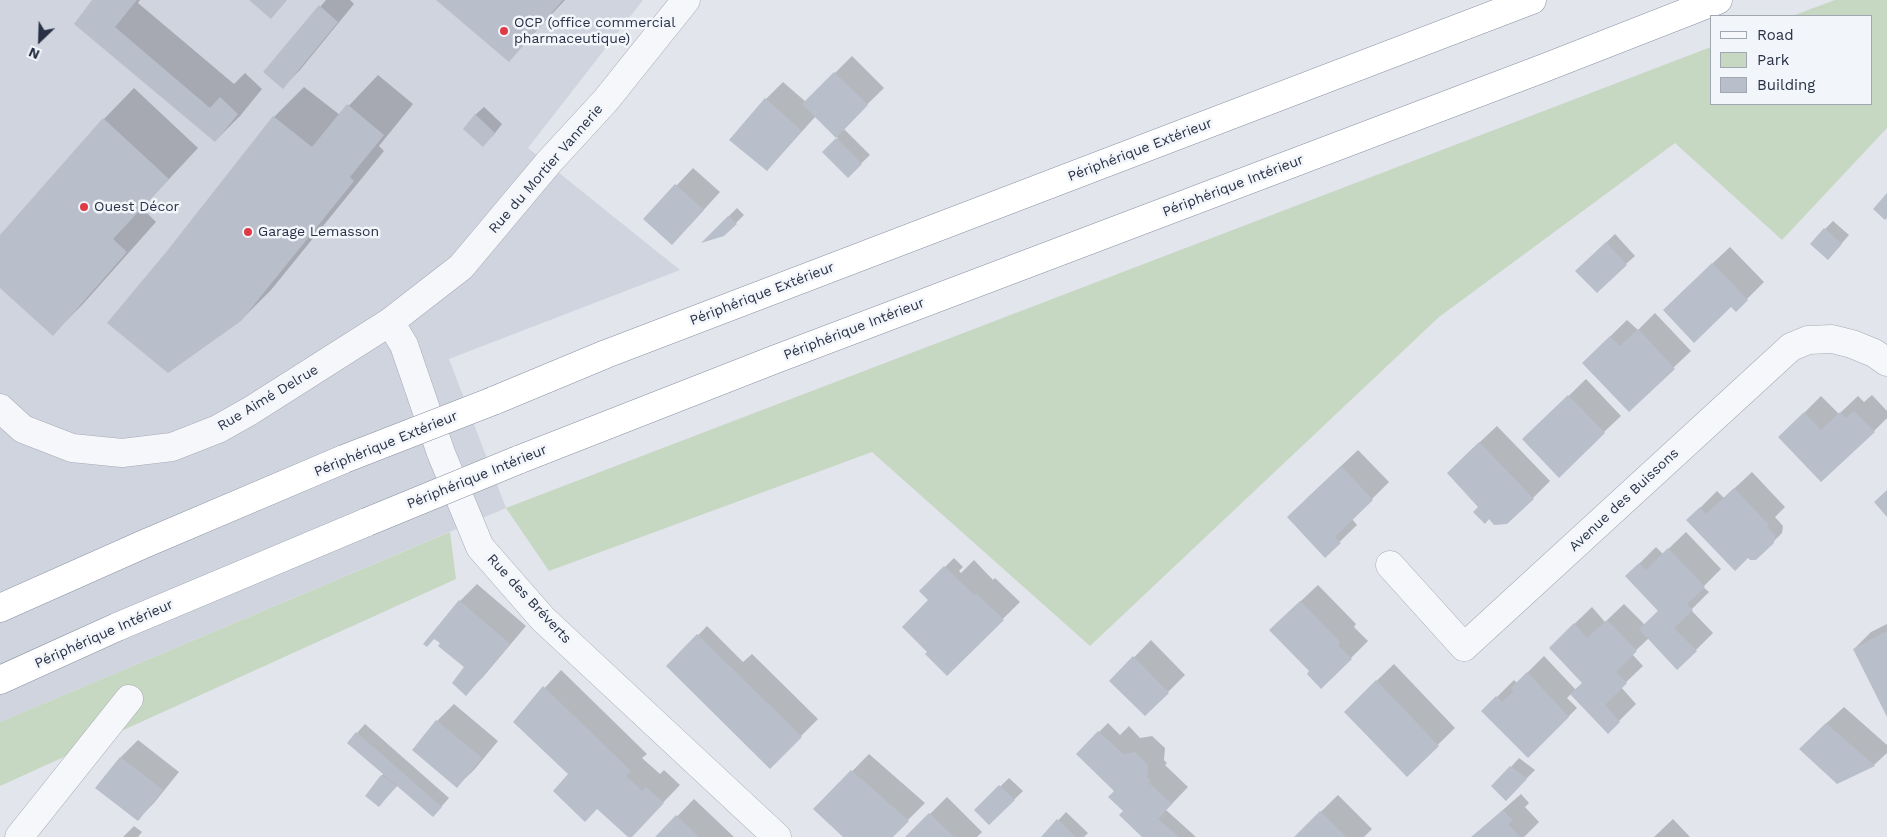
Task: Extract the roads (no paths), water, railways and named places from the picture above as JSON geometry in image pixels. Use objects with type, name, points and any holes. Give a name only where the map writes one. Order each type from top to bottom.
[{"type":"highway","name":"Périphérique Extérieur","points":[[0,608],[344,459],[633,344],[1532,0]]},
{"type":"highway","name":"Périphérique Intérieur","points":[[0,680],[117,628],[518,460],[794,352],[1718,0]]},
{"type":"street","name":"Rue du Mortier Vannerie","points":[[390,322],[461,267],[549,162],[606,100],[686,0]]},
{"type":"street","name":"Rue Aimé Delrue","points":[[0,408],[23,429],[72,448],[122,453],[172,447],[218,429],[250,411],[390,322]]},
{"type":"street","name":"Rue des Bréverts","points":[[390,322],[404,345],[441,454],[480,547],[543,619],[777,837]]},
{"type":"street","name":"Avenue des Buissons","points":[[1390,565],[1464,647],[1792,347],[1808,340],[1832,339],[1852,344],[1874,353],[1887,362]]},
{"type":"street","points":[[19,837],[128,699]]},
{"type":"place","name":"OCP (office commercial pharmaceutique)","points":[[504,31]]},
{"type":"place","name":"Ouest Décor","points":[[84,207]]},
{"type":"place","name":"Garage Lemasson","points":[[248,232]]}]
